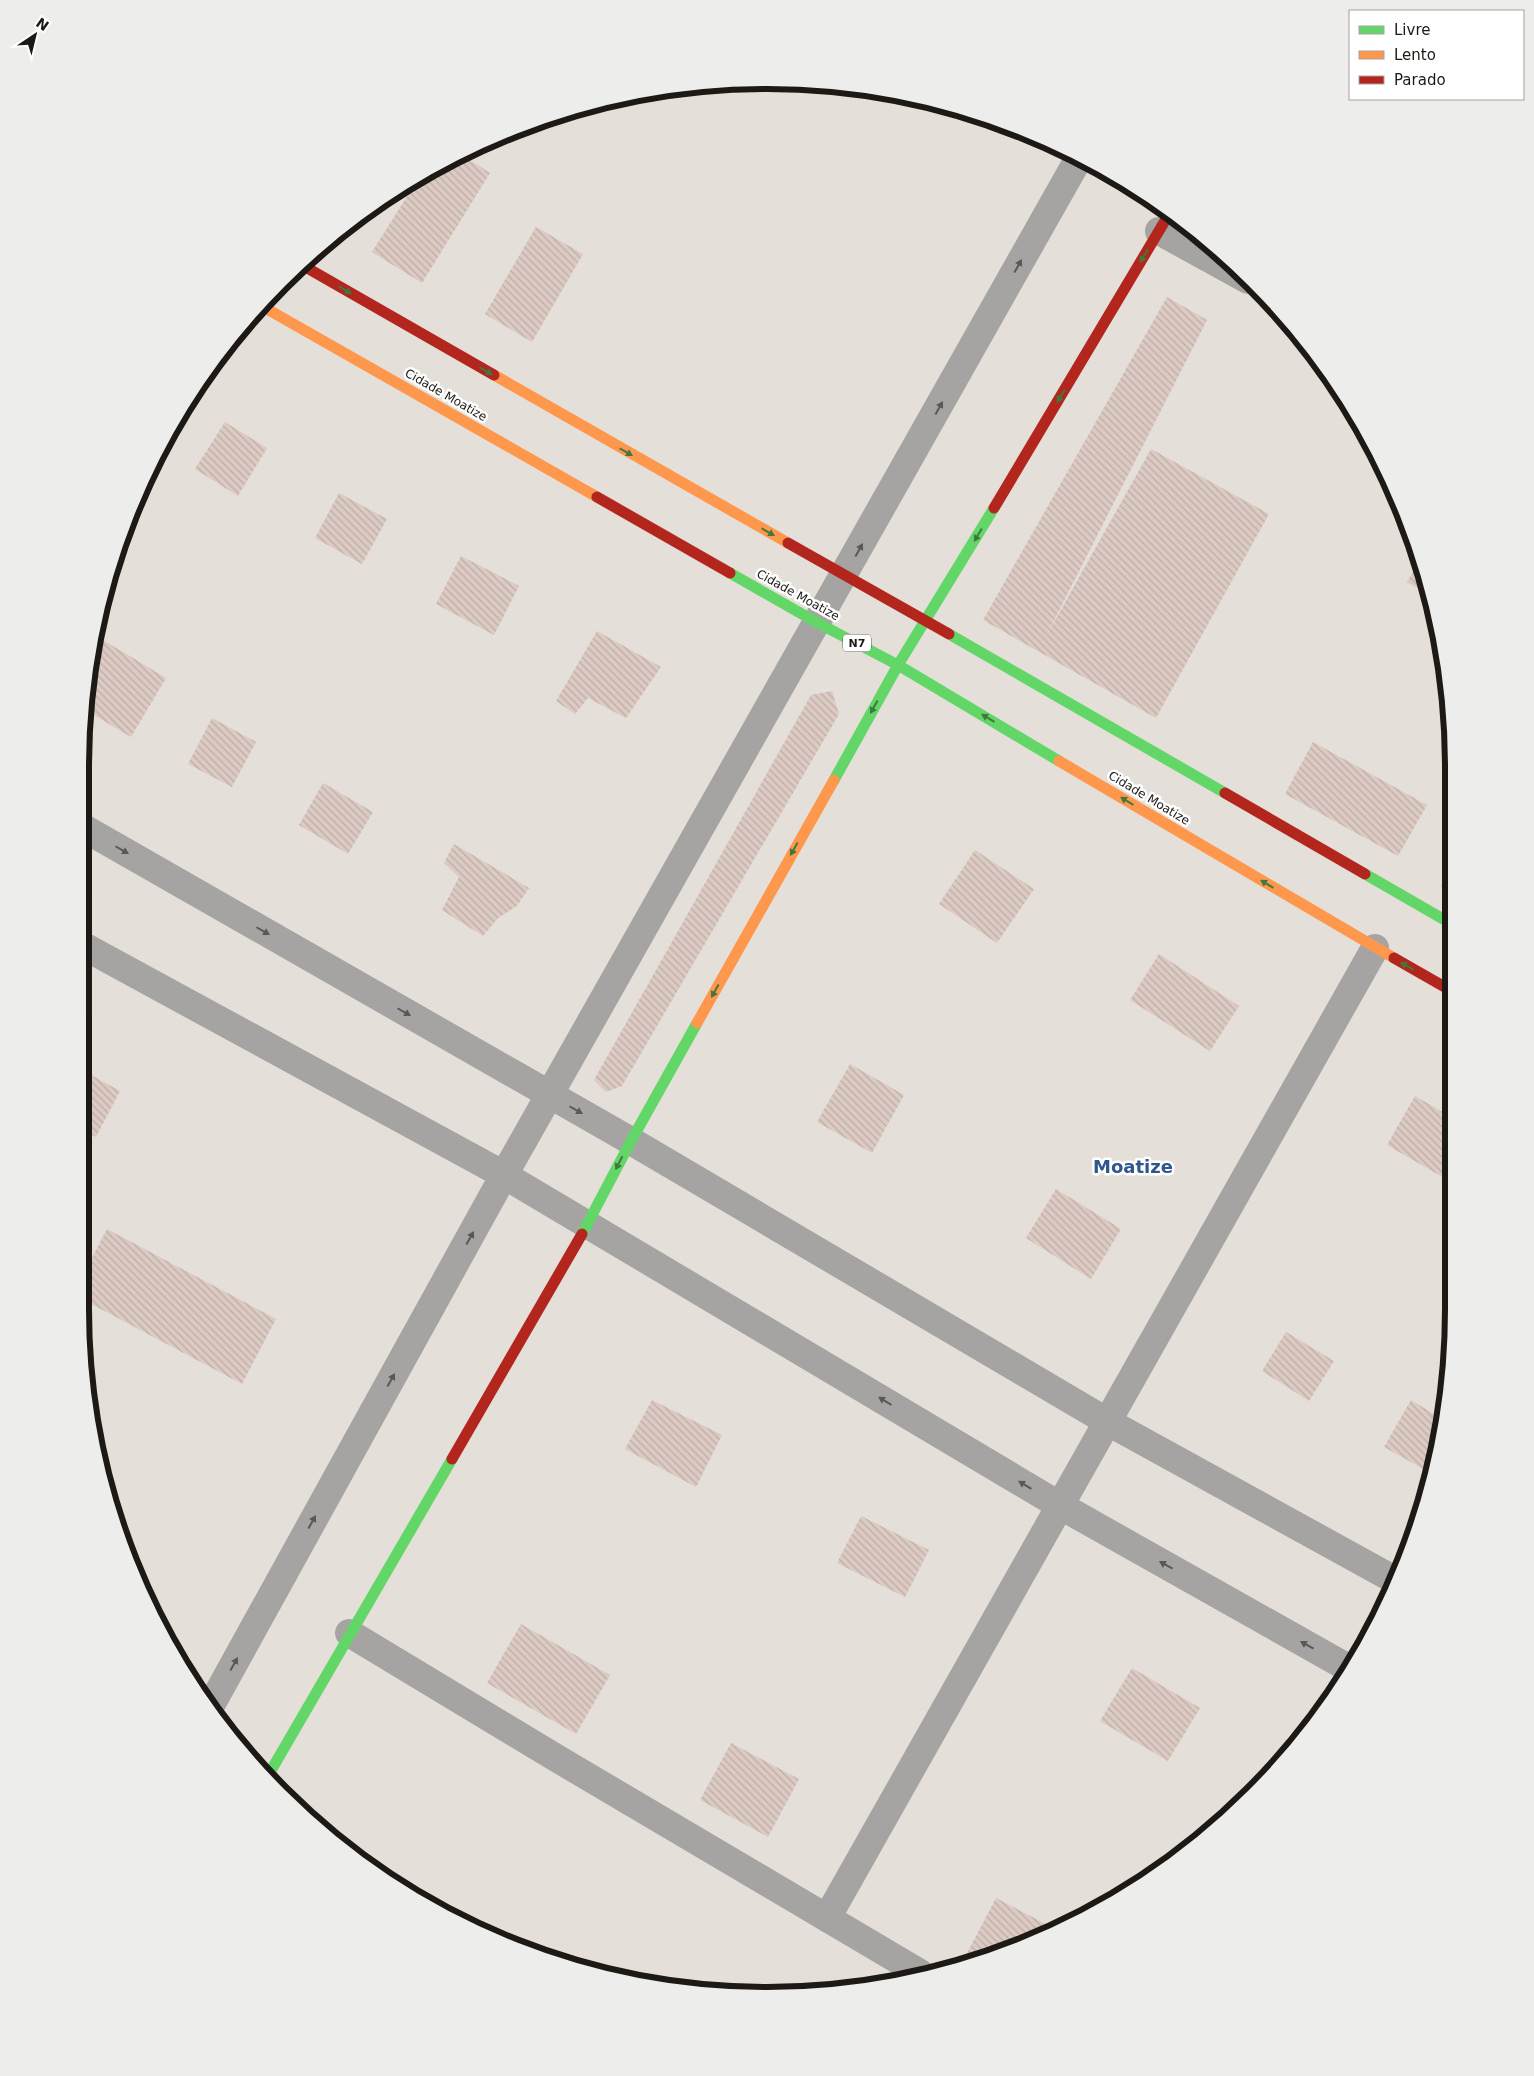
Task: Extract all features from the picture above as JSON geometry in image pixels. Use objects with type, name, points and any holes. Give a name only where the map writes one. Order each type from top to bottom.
[{"type":"main road","points":[[271,1771],[588,1224],[631,1140],[898,665],[1164,223]]},
{"type":"main road","points":[[308,268],[1445,920]]},
{"type":"main road","name":"Cidade Moatize","points":[[267,309],[816,622],[898,665],[1375,948],[1445,987]]},
{"type":"street","points":[[214,1701],[504,1176],[1076,164]]},
{"type":"street","points":[[1164,223],[1214,257]]},
{"type":"street","points":[[89,831],[631,1140],[1108,1422],[1390,1578]]},
{"type":"street","points":[[827,1918],[1375,948]]},
{"type":"street","points":[[89,949],[504,1176],[588,1224],[1059,1505],[1344,1665]]},
{"type":"street","points":[[350,1633],[915,1970]]},
{"type":"building","points":[[468,159],[490,173],[422,283],[372,252],[411,190]]},
{"type":"building","points":[[536,227],[583,254],[532,342],[485,314]]},
{"type":"building","points":[[1167,297],[1207,320],[1045,638],[1151,449],[1269,514],[1156,718],[983,620]]},
{"type":"building","points":[[225,422],[267,448],[238,496],[195,469]]},
{"type":"building","points":[[339,493],[387,519],[362,564],[315,538]]},
{"type":"building","points":[[461,556],[519,586],[494,635],[436,604]]},
{"type":"building","points":[[1415,569],[1422,590],[1407,582]]},
{"type":"building","points":[[597,631],[661,667],[626,718],[588,698],[575,714],[556,701]]},
{"type":"building","points":[[103,640],[166,678],[131,737],[91,713],[100,644]]},
{"type":"building","points":[[832,691],[839,714],[622,1086],[606,1092],[594,1080],[811,695]]},
{"type":"building","points":[[212,718],[256,742],[232,787],[188,764]]},
{"type":"building","points":[[1313,742],[1427,805],[1398,856],[1285,794]]},
{"type":"building","points":[[323,783],[373,812],[348,854],[299,825]]},
{"type":"building","points":[[454,844],[529,888],[517,906],[498,918],[483,936],[442,910],[459,877],[444,863]]},
{"type":"building","points":[[975,850],[1034,889],[997,943],[939,904]]},
{"type":"building","points":[[1445,878],[1445,888],[1441,886]]},
{"type":"building","points":[[1159,954],[1239,1006],[1210,1051],[1130,1000]]},
{"type":"building","points":[[850,1064],[904,1095],[872,1153],[817,1122]]},
{"type":"building","points":[[89,1074],[120,1091],[96,1137],[89,1133]]},
{"type":"building","points":[[1415,1096],[1445,1114],[1444,1178],[1387,1145]]},
{"type":"building","points":[[1056,1189],[1121,1229],[1091,1279],[1026,1238]]},
{"type":"building","points":[[107,1229],[276,1319],[242,1384],[89,1303],[89,1264]]},
{"type":"building","points":[[1286,1332],[1334,1361],[1309,1401],[1262,1371]]},
{"type":"building","points":[[652,1400],[722,1435],[696,1487],[625,1449]]},
{"type":"building","points":[[1411,1400],[1436,1415],[1425,1470],[1384,1447]]},
{"type":"building","points":[[861,1516],[929,1550],[905,1597],[837,1563]]},
{"type":"building","points":[[521,1624],[610,1675],[576,1734],[487,1683]]},
{"type":"building","points":[[1132,1668],[1200,1708],[1168,1761],[1100,1721]]},
{"type":"building","points":[[731,1743],[799,1779],[768,1837],[700,1800]]},
{"type":"building","points":[[996,1898],[1049,1926],[1027,1936],[965,1957]]},
{"type":"traffic: fast","points":[[834,780],[898,665],[994,508]]},
{"type":"traffic: fast","points":[[730,573],[816,622],[898,665],[1059,761]]},
{"type":"traffic: fast","points":[[949,634],[1225,793]]},
{"type":"traffic: fast","points":[[1365,874],[1445,920]]},
{"type":"traffic: fast","points":[[582,1234],[697,1023]]},
{"type":"traffic: fast","points":[[271,1771],[452,1459]]},
{"type":"traffic: slow","points":[[267,309],[597,497]]},
{"type":"traffic: slow","points":[[494,375],[788,543]]},
{"type":"traffic: slow","points":[[1059,761],[1394,958]]},
{"type":"traffic: slow","points":[[697,1023],[834,780]]},
{"type":"traffic: jam","points":[[994,508],[1166,219]]},
{"type":"traffic: jam","points":[[308,268],[494,375]]},
{"type":"traffic: jam","points":[[597,497],[730,573]]},
{"type":"traffic: jam","points":[[788,543],[949,634]]},
{"type":"traffic: jam","points":[[1225,793],[1365,874]]},
{"type":"traffic: jam","points":[[1394,958],[1445,987]]},
{"type":"traffic: jam","points":[[452,1459],[582,1234]]},
{"type":"district","name":"Moatize","points":[[1133,1167]]}]
